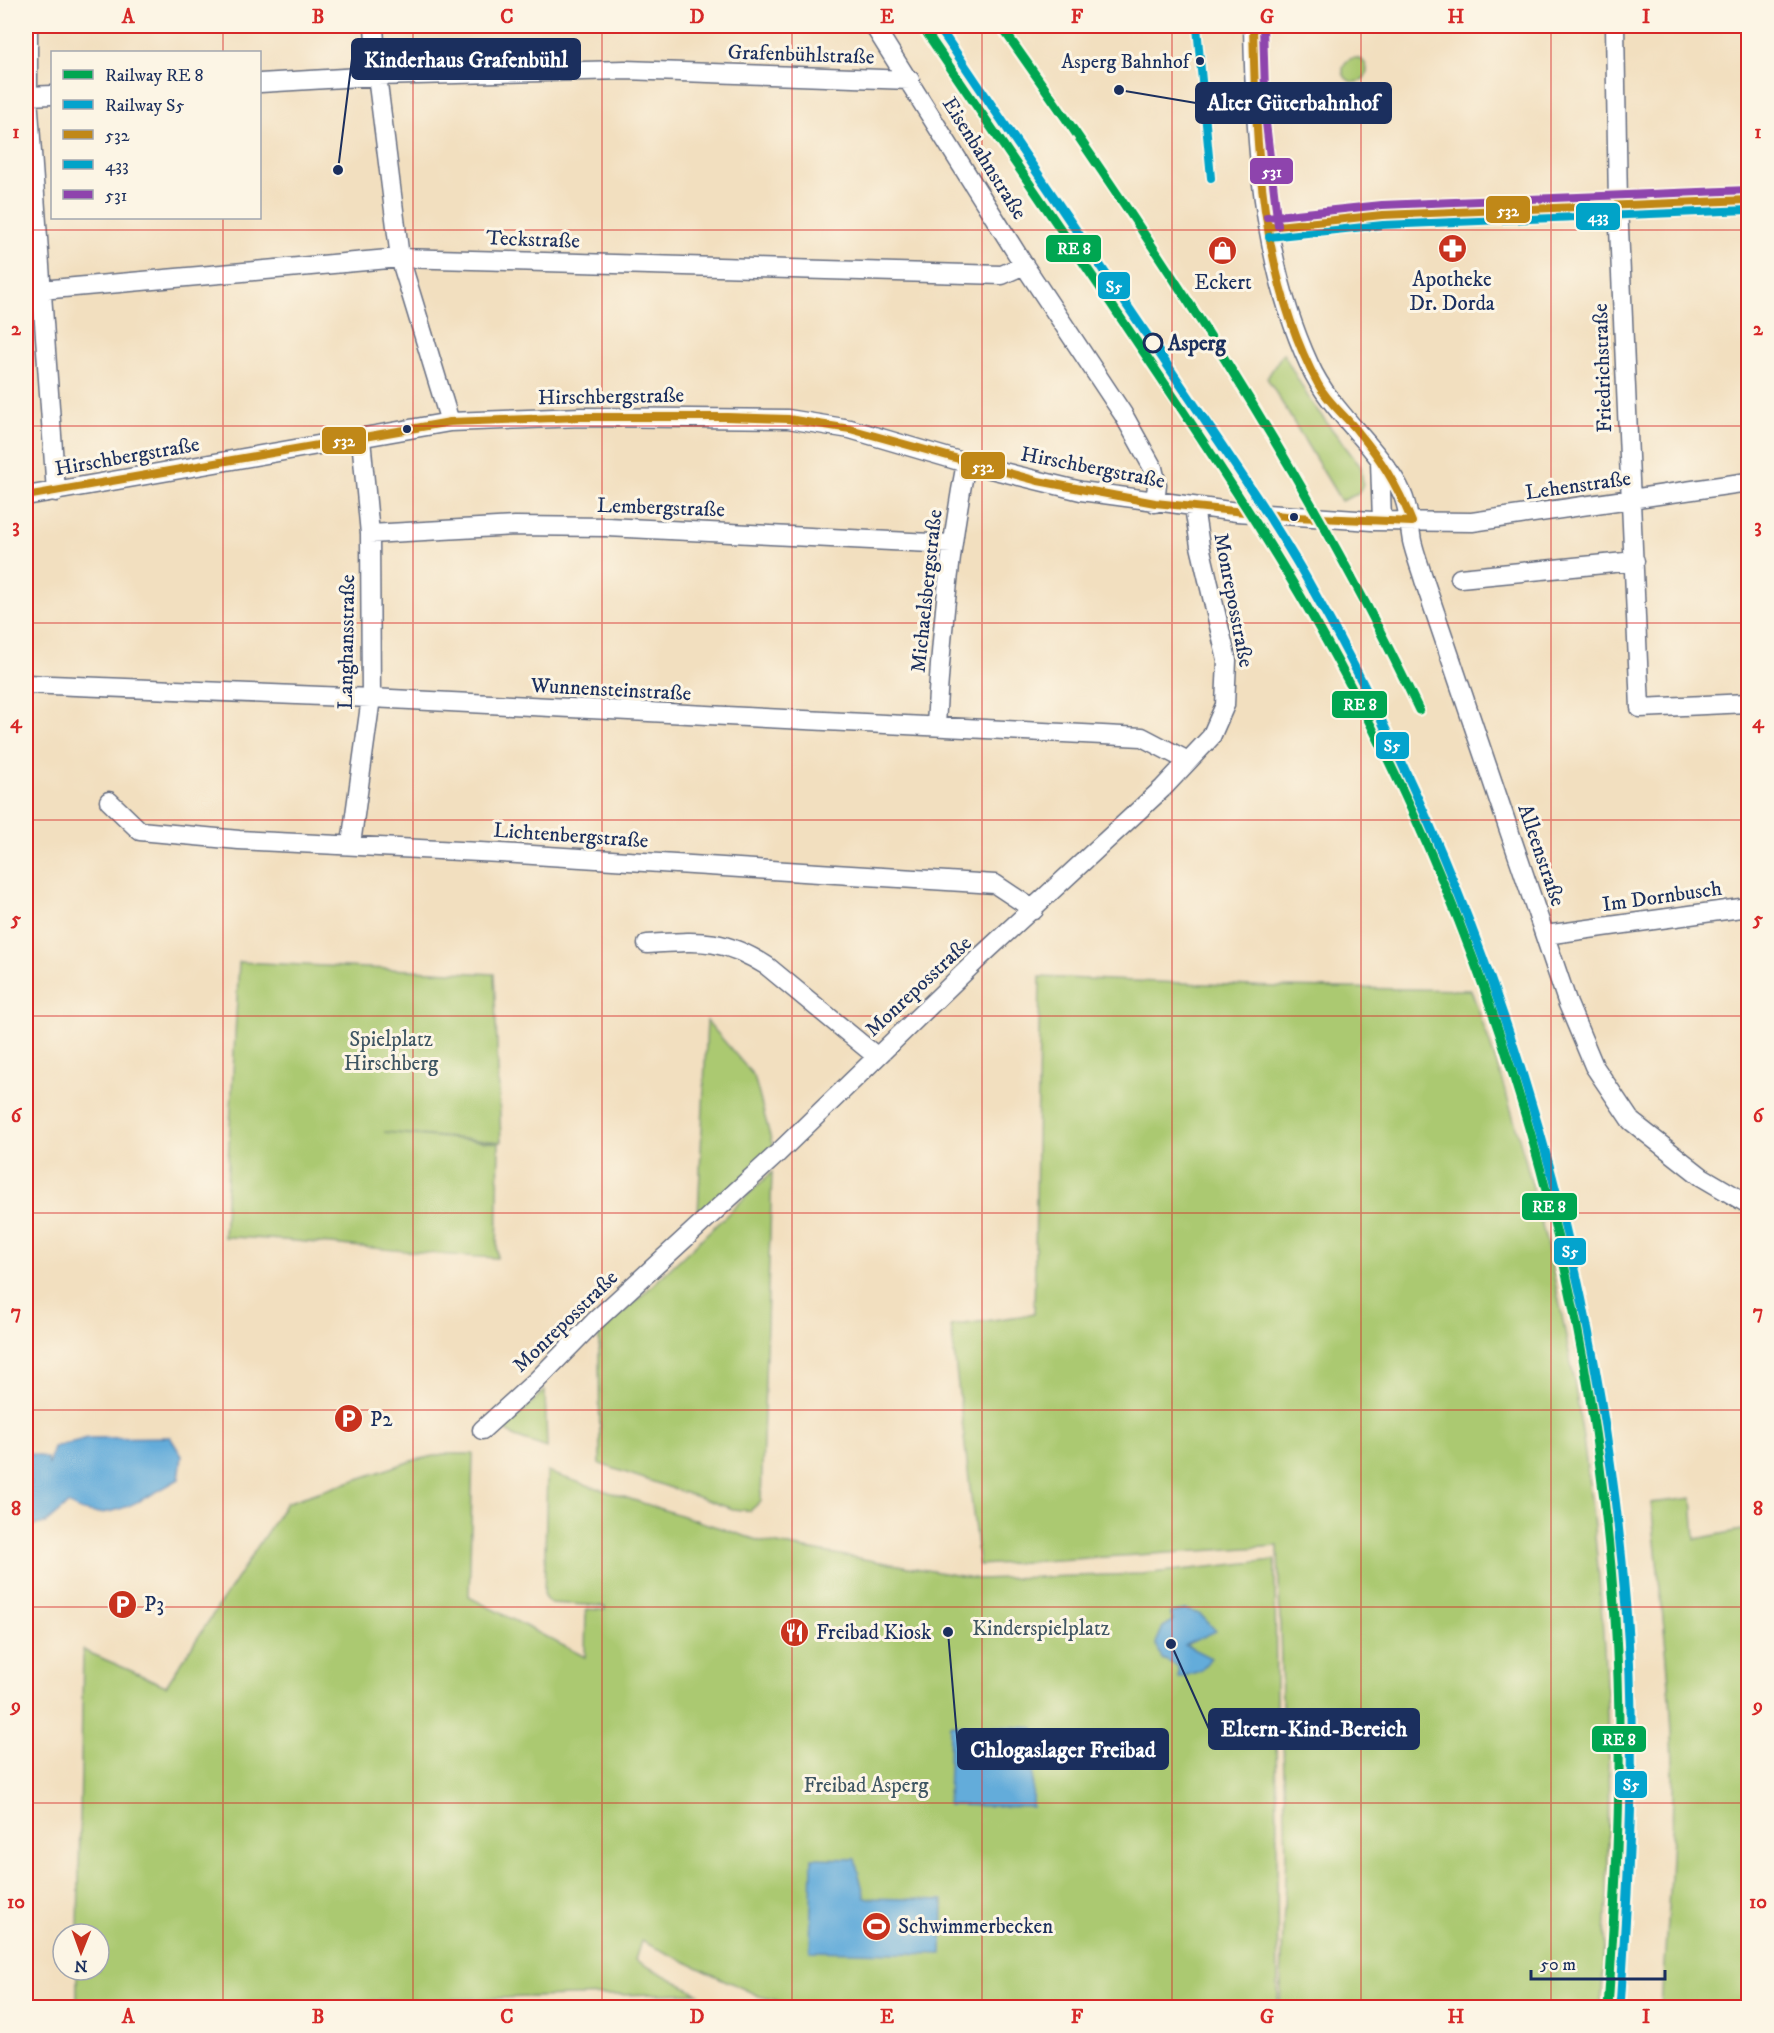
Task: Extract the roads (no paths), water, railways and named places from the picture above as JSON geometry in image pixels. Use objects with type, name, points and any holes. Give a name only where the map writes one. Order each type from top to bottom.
[{"type":"street","points":[[28,26],[28,96],[56,492]]},
{"type":"street","points":[[375,26],[377,76],[400,258],[450,422]]},
{"type":"street","name":"Eisenbahnstraße","points":[[874,26],[1024,265],[1128,423],[1152,468],[1157,485],[1155,503]]},
{"type":"street","name":"Alleenstraße","points":[[1253,26],[1256,124],[1268,227],[1293,325],[1309,365],[1331,404],[1359,431],[1395,481],[1412,522],[1412,539],[1419,566],[1568,1004],[1594,1066],[1632,1121],[1702,1177],[1749,1204]]},
{"type":"street","name":"Friedrichstraße","points":[[1615,26],[1618,205],[1641,708],[1749,703]]},
{"type":"street","name":"Grafenbühlstraße","points":[[261,83],[377,76],[625,70],[910,80]]},
{"type":"street","points":[[28,96],[51,95]]},
{"type":"street","points":[[1268,227],[1382,215],[1749,200]]},
{"type":"street","name":"Teckstraße","points":[[40,290],[400,258],[1002,275],[1024,265]]},
{"type":"street","name":"Hirschbergstraße","points":[[26,496],[450,422],[581,417],[788,419],[850,429],[966,463],[1070,488],[1155,503],[1374,521]]},
{"type":"street","name":"Langhansstraße","points":[[351,844],[371,698],[370,534],[361,439]]},
{"type":"street","points":[[1374,521],[1380,461]]},
{"type":"street","name":"Michaelsbergstraße","points":[[936,725],[941,628],[951,544],[966,463]]},
{"type":"street","name":"Lehenstraße","points":[[1374,521],[1472,522],[1749,482]]},
{"type":"street","name":"Monreposstraße","points":[[482,1430],[536,1381],[594,1322],[777,1154],[979,958],[1034,910],[1211,737],[1224,705],[1227,660],[1198,537],[1194,507]]},
{"type":"street","name":"Lembergstraße","points":[[370,534],[515,526],[573,526],[951,544]]},
{"type":"street","points":[[1460,578],[1635,561]]},
{"type":"street","name":"Wunnensteinstraße","points":[[26,684],[371,698],[1142,737],[1188,761]]},
{"type":"street","name":"Lichtenbergstraße","points":[[110,801],[140,831],[239,840],[351,844],[995,884],[1034,910]]},
{"type":"street","name":"Im Dornbusch","points":[[1545,935],[1749,907]]},
{"type":"street","points":[[647,944],[695,941],[723,943],[748,953],[876,1056]]},
{"type":"water","points":[[170,1437],[182,1456],[179,1479],[139,1501],[110,1512],[82,1511],[68,1504],[46,1523],[26,1527],[26,1452],[47,1458],[48,1466],[53,1447],[88,1438]]},
{"type":"water","points":[[1185,1610],[1200,1614],[1216,1631],[1185,1645],[1211,1658],[1200,1671],[1178,1678],[1178,1666],[1162,1659],[1156,1643],[1163,1627],[1173,1621],[1170,1613]]},
{"type":"water","points":[[950,1725],[1034,1728],[1032,1807],[948,1805]]},
{"type":"water","name":"Schwimmerbecken","points":[[812,1858],[855,1859],[865,1898],[943,1900],[942,1954],[810,1951]]},
{"type":"rail line","name":"S5","points":[[938,26],[1238,469],[1304,574],[1369,695],[1427,819],[1478,945],[1522,1074],[1560,1205],[1589,1338],[1612,1472],[1626,1608],[1631,1708],[1629,1858],[1620,2008]]},
{"type":"place","name":"Asperg Bahnhof","points":[[1200,61]]},
{"type":"place","name":"Alter Güterbahnhof","points":[[1119,90]]},
{"type":"place","name":"Kinderhaus Grafenbühl","points":[[338,170]]},
{"type":"place","name":"Apotheke Dr. Dorda","points":[[1452,248]]},
{"type":"place","name":"Eckert","points":[[1223,251]]},
{"type":"place","name":"Asperg","points":[[1153,343]]},
{"type":"place","name":"P2","points":[[349,1419]]},
{"type":"place","name":"P3","points":[[123,1604]]},
{"type":"place","name":"Freibad Kiosk","points":[[795,1632]]},
{"type":"place","name":"Chlogaslager Freibad","points":[[948,1632]]},
{"type":"place","name":"Eltern-Kind-Bereich","points":[[1171,1644]]},
{"type":"place","name":"Schwimmerbecken","points":[[877,1926]]},
{"type":"park label","name":"Spielplatz Hirschberg","points":[[391,1051]]},
{"type":"park label","name":"Kinderspielplatz","points":[[1041,1628]]},
{"type":"park label","name":"Freibad Asperg","points":[[866,1785]]}]
